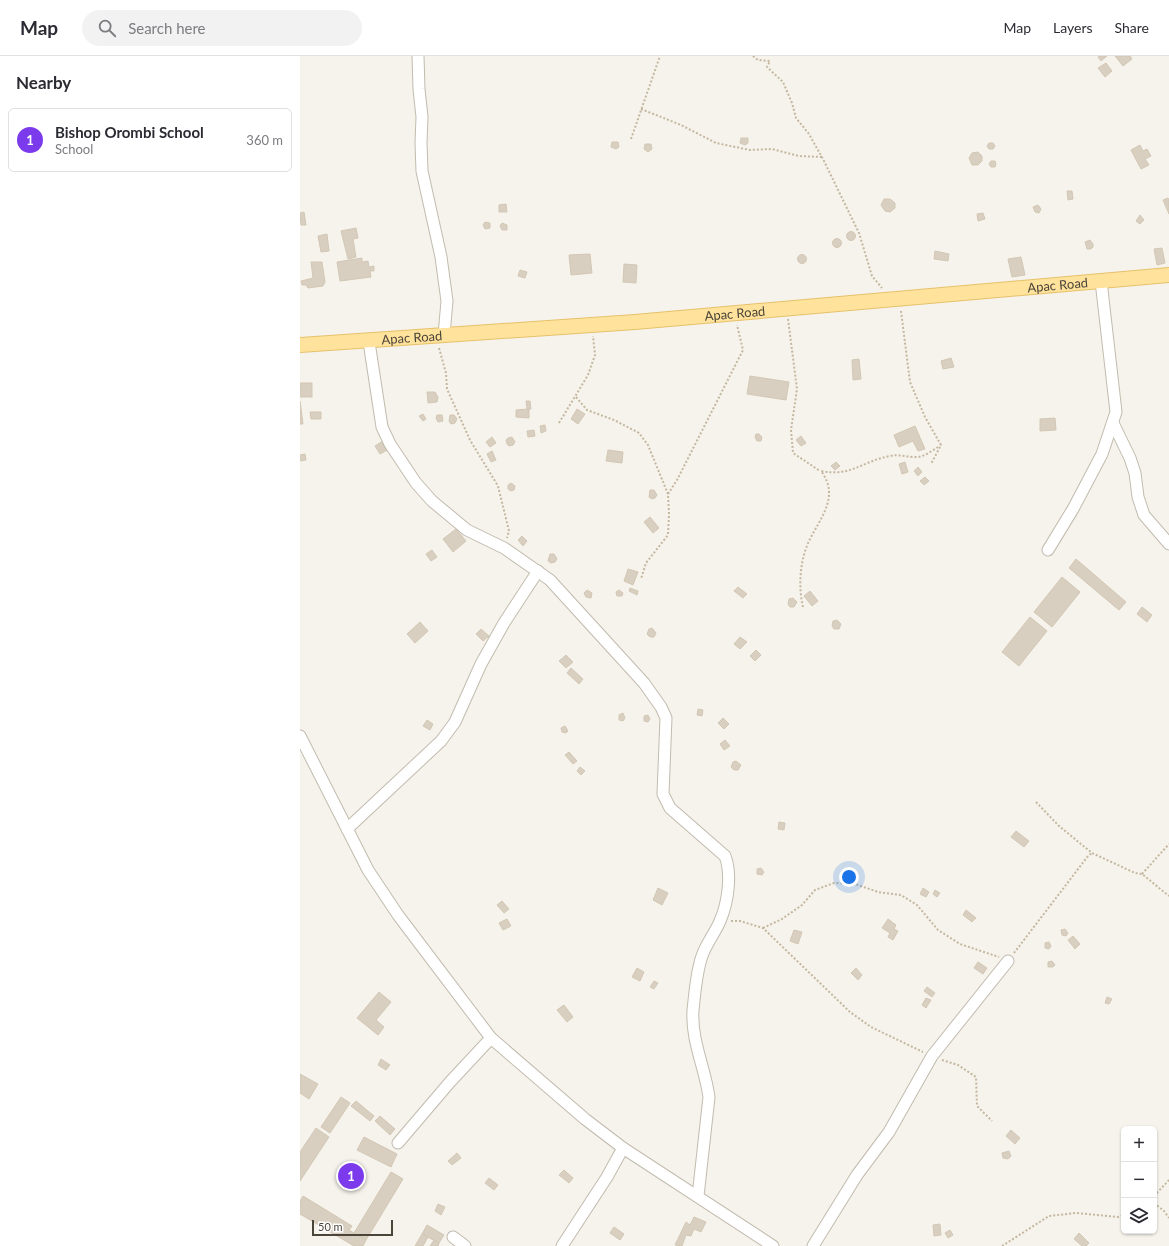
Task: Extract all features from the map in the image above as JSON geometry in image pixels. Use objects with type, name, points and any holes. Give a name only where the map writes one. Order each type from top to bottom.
[{"type":"main road","name":"Apac Road","points":[[300,345],[369,342],[440,335],[634,322],[734,312],[1169,275]]},
{"type":"street","points":[[418,56],[422,117],[422,171],[443,272],[447,301],[440,335]]},
{"type":"street","points":[[1048,550],[1073,509],[1102,454],[1116,412],[1101,281]]},
{"type":"street","points":[[369,342],[382,426],[390,444],[402,463],[416,483],[450,517],[466,530],[504,548],[538,570],[550,580],[644,683],[661,707],[666,718],[663,784],[666,801],[670,808],[722,851],[727,860],[727,896],[721,921],[701,958],[693,1012],[696,1046],[707,1082],[709,1097],[698,1196]]},
{"type":"street","points":[[1113,423],[1135,472],[1138,497],[1144,515],[1169,544]]},
{"type":"street","points":[[347,829],[441,741],[450,730],[459,716],[465,696],[481,664],[504,623],[538,570]]},
{"type":"street","points":[[300,736],[368,870],[398,915],[491,1038],[585,1119],[623,1148],[773,1246]]},
{"type":"street","points":[[813,1246],[857,1175],[889,1132],[932,1056],[1008,961]]},
{"type":"street","points":[[398,1143],[450,1082],[491,1038]]},
{"type":"street","points":[[562,1246],[607,1176],[623,1148]]},
{"type":"street","points":[[453,1237],[465,1246]]},
{"type":"path","points":[[631,139],[660,56]]},
{"type":"path","points":[[753,56],[758,60],[770,61],[767,67],[783,82],[792,103],[796,118],[822,157],[859,233],[872,276],[886,294],[900,298],[910,382],[925,417],[941,445]]},
{"type":"path","points":[[641,109],[681,125],[716,143],[750,150],[772,149],[799,156],[822,157]]},
{"type":"path","points":[[787,308],[797,389],[790,430],[793,453],[821,471],[828,480],[830,490],[826,508],[809,542],[802,566],[800,594],[803,607]]},
{"type":"path","points":[[668,494],[677,480],[743,350],[734,312]]},
{"type":"path","points":[[559,423],[588,375],[595,355],[592,324]]},
{"type":"path","points":[[440,335],[447,389],[470,440],[498,486],[509,531],[504,548]]},
{"type":"path","points":[[576,397],[587,410],[614,420],[639,433],[648,445],[668,494],[668,535],[646,563],[641,579]]},
{"type":"path","points":[[931,464],[941,445]]},
{"type":"path","points":[[821,471],[835,474],[890,456],[923,456],[941,445]]},
{"type":"path","points":[[1036,802],[1059,826],[1092,853],[1135,873],[1142,874],[1169,896]]},
{"type":"path","points":[[1142,874],[1169,844]]},
{"type":"path","points":[[763,928],[782,919],[802,905],[815,890],[834,884],[855,884],[878,892],[901,895],[918,905],[938,930],[960,944],[1008,961],[1088,856],[1092,853]]},
{"type":"path","points":[[721,921],[740,921],[763,928],[850,1012],[871,1027],[932,1056],[958,1065],[976,1076],[977,1106],[992,1122]]},
{"type":"path","points":[[1157,1193],[1169,1180]]},
{"type":"path","points":[[1157,1205],[1164,1211],[1169,1218]]},
{"type":"path","points":[[1002,1246],[1049,1216],[1076,1213],[1118,1218],[1121,1216]]},
{"type":"building","points":[[1107,56],[1101,61],[1098,57]]},
{"type":"building","points":[[1115,56],[1130,56],[1132,59],[1123,66]]},
{"type":"building","points":[[1106,63],[1112,71],[1105,77],[1098,68]]},
{"type":"building","points":[[741,138],[748,138],[748,143],[745,145],[740,143]]},
{"type":"building","points":[[612,142],[618,142],[619,147],[616,149],[611,147]]},
{"type":"building","points":[[989,143],[993,143],[995,146],[993,149],[989,149],[987,146]]},
{"type":"building","points":[[645,144],[651,144],[652,149],[648,152],[644,149]]},
{"type":"building","points":[[1140,145],[1143,151],[1147,149],[1151,156],[1145,159],[1149,165],[1141,169],[1131,150]]},
{"type":"building","points":[[978,152],[982,156],[982,161],[978,165],[972,165],[969,158],[972,153]]},
{"type":"building","points":[[991,161],[995,161],[995,167],[991,167],[989,164]]},
{"type":"building","points":[[1067,191],[1072,191],[1073,199],[1068,200]]},
{"type":"building","points":[[1168,198],[1169,200],[1169,214],[1163,200]]},
{"type":"building","points":[[884,199],[890,199],[895,203],[895,208],[890,212],[885,211],[881,205]]},
{"type":"building","points":[[506,204],[507,212],[499,212],[499,205]]},
{"type":"building","points":[[1038,205],[1041,209],[1039,213],[1035,212],[1033,207]]},
{"type":"building","points":[[304,212],[306,225],[301,225],[300,213]]},
{"type":"building","points":[[983,213],[985,219],[978,221],[977,214]]},
{"type":"building","points":[[1140,215],[1144,220],[1140,224],[1136,221]]},
{"type":"building","points":[[485,222],[490,223],[490,228],[485,229],[483,225]]},
{"type":"building","points":[[502,223],[507,225],[507,230],[502,230],[500,226]]},
{"type":"building","points":[[356,228],[358,238],[353,239],[356,257],[348,259],[341,231]]},
{"type":"building","points":[[851,231],[856,236],[851,241],[846,236]]},
{"type":"building","points":[[327,234],[329,251],[321,252],[318,236]]},
{"type":"building","points":[[835,239],[839,239],[841,243],[839,247],[835,247],[833,245],[833,241]]},
{"type":"building","points":[[1090,240],[1093,247],[1091,249],[1087,249],[1085,242]]},
{"type":"building","points":[[1162,248],[1165,263],[1157,265],[1154,249]]},
{"type":"building","points":[[935,251],[949,254],[948,261],[934,259]]},
{"type":"building","points":[[590,254],[592,273],[571,275],[569,255]]},
{"type":"building","points":[[800,255],[804,255],[806,259],[804,263],[800,263],[798,261],[798,257]]},
{"type":"building","points":[[1021,257],[1025,275],[1012,277],[1008,259]]},
{"type":"building","points":[[362,258],[362,262],[368,261],[369,267],[374,266],[374,271],[370,271],[371,277],[340,281],[337,262]]},
{"type":"building","points":[[311,262],[322,262],[325,282],[323,286],[308,288],[306,285],[302,285],[301,281],[313,278]]},
{"type":"building","points":[[624,264],[637,265],[636,283],[623,282]]},
{"type":"building","points":[[520,270],[527,272],[525,278],[518,276]]},
{"type":"building","points":[[951,358],[954,367],[943,369],[941,361]]},
{"type":"building","points":[[859,359],[861,379],[853,380],[852,360]]},
{"type":"building","points":[[750,376],[789,382],[786,400],[747,394]]},
{"type":"building","points":[[300,383],[312,383],[312,397],[300,397]]},
{"type":"building","points":[[427,392],[435,392],[438,397],[437,402],[428,403]]},
{"type":"building","points":[[300,401],[303,424],[300,424]]},
{"type":"building","points":[[526,401],[530,401],[531,409],[527,409]]},
{"type":"building","points":[[529,409],[529,418],[516,417],[516,410]]},
{"type":"building","points":[[577,409],[585,414],[578,424],[571,419]]},
{"type":"building","points":[[310,412],[321,412],[321,419],[311,419]]},
{"type":"building","points":[[423,414],[426,419],[423,421],[419,416]]},
{"type":"building","points":[[437,415],[442,415],[443,421],[438,422],[436,418]]},
{"type":"building","points":[[450,415],[454,415],[457,419],[455,423],[451,424],[449,421]]},
{"type":"building","points":[[1055,418],[1056,430],[1040,431],[1040,419]]},
{"type":"building","points":[[545,425],[546,431],[541,433],[540,426]]},
{"type":"building","points":[[915,426],[925,449],[918,451],[913,441],[899,447],[894,435]]},
{"type":"building","points":[[534,430],[535,436],[528,437],[527,431]]},
{"type":"building","points":[[756,434],[759,434],[762,437],[761,441],[757,441],[755,437]]},
{"type":"building","points":[[801,436],[806,443],[801,446],[796,440]]},
{"type":"building","points":[[492,437],[496,443],[490,447],[486,442]]},
{"type":"building","points":[[512,437],[515,442],[513,445],[509,446],[506,440]]},
{"type":"building","points":[[386,439],[391,448],[380,454],[375,446]]},
{"type":"building","points":[[608,450],[623,452],[622,463],[606,461]]},
{"type":"building","points":[[492,451],[496,460],[491,462],[487,454]]},
{"type":"building","points":[[305,454],[306,460],[300,461],[300,455]]},
{"type":"building","points":[[836,462],[840,466],[835,470],[831,466]]},
{"type":"building","points":[[905,462],[908,472],[902,474],[899,464]]},
{"type":"building","points":[[918,467],[922,472],[918,476],[914,471]]},
{"type":"building","points":[[925,477],[929,481],[924,485],[920,481]]},
{"type":"building","points":[[511,483],[515,486],[514,490],[511,491],[508,489],[508,485]]},
{"type":"building","points":[[650,490],[654,490],[657,495],[655,498],[652,499],[649,497]]},
{"type":"building","points":[[650,517],[659,528],[653,533],[644,522]]},
{"type":"building","points":[[456,529],[466,541],[453,552],[443,539]]},
{"type":"building","points":[[522,536],[527,541],[523,546],[518,540]]},
{"type":"building","points":[[432,550],[437,557],[431,561],[426,554]]},
{"type":"building","points":[[550,554],[554,554],[557,559],[555,562],[551,563],[548,561]]},
{"type":"building","points":[[1076,559],[1126,602],[1119,610],[1069,568]]},
{"type":"building","points":[[628,569],[638,572],[633,585],[624,581]]},
{"type":"building","points":[[1062,577],[1080,592],[1052,627],[1034,612]]},
{"type":"building","points":[[738,587],[747,594],[743,598],[734,591]]},
{"type":"building","points":[[630,588],[638,591],[637,595],[629,591]]},
{"type":"building","points":[[587,590],[592,593],[591,598],[586,597],[584,593]]},
{"type":"building","points":[[619,590],[623,593],[622,596],[617,596],[616,592]]},
{"type":"building","points":[[810,591],[818,601],[812,606],[804,596]]},
{"type":"building","points":[[793,598],[797,602],[794,607],[790,607],[788,604],[789,599]]},
{"type":"building","points":[[1142,607],[1152,615],[1147,622],[1137,614]]},
{"type":"building","points":[[1030,617],[1047,631],[1019,666],[1002,652]]},
{"type":"building","points":[[837,620],[841,624],[839,629],[834,629],[832,626],[833,621]]},
{"type":"building","points":[[420,622],[428,631],[415,643],[407,634]]},
{"type":"building","points":[[652,628],[656,633],[654,637],[650,637],[647,634],[649,629]]},
{"type":"building","points":[[481,629],[489,636],[483,641],[476,634]]},
{"type":"building","points":[[740,637],[747,642],[740,649],[734,644]]},
{"type":"building","points":[[756,650],[761,655],[755,661],[750,656]]},
{"type":"building","points":[[566,655],[573,662],[566,668],[559,661]]},
{"type":"building","points":[[571,668],[583,679],[579,684],[567,673]]},
{"type":"building","points":[[698,709],[703,710],[702,716],[697,715]]},
{"type":"building","points":[[623,713],[625,718],[623,721],[619,720],[619,715]]},
{"type":"building","points":[[648,715],[650,719],[648,722],[644,721],[644,716]]},
{"type":"building","points":[[723,718],[729,724],[724,729],[718,723]]},
{"type":"building","points":[[427,720],[433,724],[430,730],[423,726]]},
{"type":"building","points":[[565,726],[568,731],[566,733],[562,732],[561,728]]},
{"type":"building","points":[[725,740],[730,746],[724,750],[720,744]]},
{"type":"building","points":[[569,752],[577,761],[573,764],[565,755]]},
{"type":"building","points":[[736,761],[741,765],[738,770],[734,770],[731,767],[733,762]]},
{"type":"building","points":[[580,767],[585,771],[581,775],[577,771]]},
{"type":"building","points":[[779,822],[785,823],[784,830],[778,829]]},
{"type":"building","points":[[1016,831],[1029,841],[1024,847],[1011,837]]},
{"type":"building","points":[[761,868],[764,872],[762,875],[757,874],[757,869]]},
{"type":"building","points":[[658,888],[668,893],[662,905],[653,900]]},
{"type":"building","points":[[923,888],[929,892],[926,897],[920,894]]},
{"type":"building","points":[[935,890],[940,893],[937,897],[933,894]]},
{"type":"building","points":[[502,901],[509,909],[504,913],[497,905]]},
{"type":"building","points":[[966,910],[976,918],[972,922],[963,915]]},
{"type":"building","points":[[507,919],[511,926],[503,930],[499,923]]},
{"type":"building","points":[[888,919],[896,925],[894,929],[898,931],[893,940],[888,937],[890,933],[882,928]]},
{"type":"building","points":[[1065,929],[1068,933],[1066,936],[1062,935],[1061,930]]},
{"type":"building","points":[[794,930],[802,932],[798,944],[790,941]]},
{"type":"building","points":[[1073,936],[1080,944],[1075,949],[1068,940]]},
{"type":"building","points":[[1049,942],[1051,946],[1049,949],[1045,948],[1045,943]]},
{"type":"building","points":[[1052,961],[1055,965],[1053,967],[1048,967],[1048,962]]},
{"type":"building","points":[[978,962],[987,968],[983,974],[974,968]]},
{"type":"building","points":[[637,968],[644,972],[640,981],[632,977]]},
{"type":"building","points":[[856,968],[862,975],[858,980],[851,973]]},
{"type":"building","points":[[654,981],[658,983],[654,989],[650,987]]},
{"type":"building","points":[[927,987],[935,993],[932,997],[924,991]]},
{"type":"building","points":[[379,992],[391,1002],[376,1020],[384,1027],[378,1035],[357,1018]]},
{"type":"building","points":[[1107,997],[1112,999],[1109,1004],[1105,1003]]},
{"type":"building","points":[[926,998],[931,1000],[926,1008],[922,1005]]},
{"type":"building","points":[[564,1005],[573,1017],[567,1022],[557,1010]]},
{"type":"building","points":[[381,1059],[390,1065],[386,1070],[378,1065]]},
{"type":"building","points":[[300,1074],[318,1084],[309,1099],[300,1093]]},
{"type":"building","points":[[341,1097],[350,1103],[330,1133],[321,1127]]},
{"type":"building","points":[[356,1101],[374,1116],[370,1121],[351,1106]]},
{"type":"building","points":[[380,1116],[395,1129],[390,1135],[375,1121]]},
{"type":"building","points":[[316,1128],[329,1137],[300,1181],[300,1152]]},
{"type":"building","points":[[1011,1130],[1020,1138],[1015,1144],[1006,1136]]},
{"type":"building","points":[[364,1137],[397,1154],[391,1167],[357,1150]]},
{"type":"building","points":[[1009,1151],[1011,1156],[1008,1159],[1003,1158],[1002,1153]]},
{"type":"building","points":[[457,1153],[461,1158],[452,1165],[448,1161]]},
{"type":"building","points":[[564,1170],[573,1178],[569,1183],[559,1175]]},
{"type":"building","points":[[391,1172],[403,1179],[366,1240],[354,1233]]},
{"type":"building","points":[[489,1178],[498,1185],[494,1190],[485,1183]]},
{"type":"building","points":[[303,1196],[352,1226],[349,1230],[366,1240],[363,1246],[354,1246],[300,1214],[300,1201]]},
{"type":"building","points":[[438,1204],[445,1207],[441,1215],[435,1211]]},
{"type":"building","points":[[694,1217],[706,1222],[701,1232],[694,1229],[691,1236],[686,1235],[682,1246],[675,1245],[686,1222],[690,1225]]},
{"type":"building","points":[[940,1224],[941,1235],[934,1236],[933,1225]]},
{"type":"building","points":[[427,1225],[444,1235],[439,1243],[422,1234]]},
{"type":"building","points":[[614,1227],[624,1234],[620,1240],[610,1233]]},
{"type":"building","points":[[950,1230],[953,1235],[948,1238],[945,1233]]},
{"type":"building","points":[[1079,1233],[1089,1243],[1086,1246],[1082,1246],[1074,1239]]},
{"type":"building","points":[[422,1234],[428,1237],[423,1246],[415,1246]]},
{"type":"building","points":[[434,1240],[439,1243],[438,1246],[430,1246]]},
{"type":"place","name":"Bishop Orombi School","points":[[351,1176]]}]
